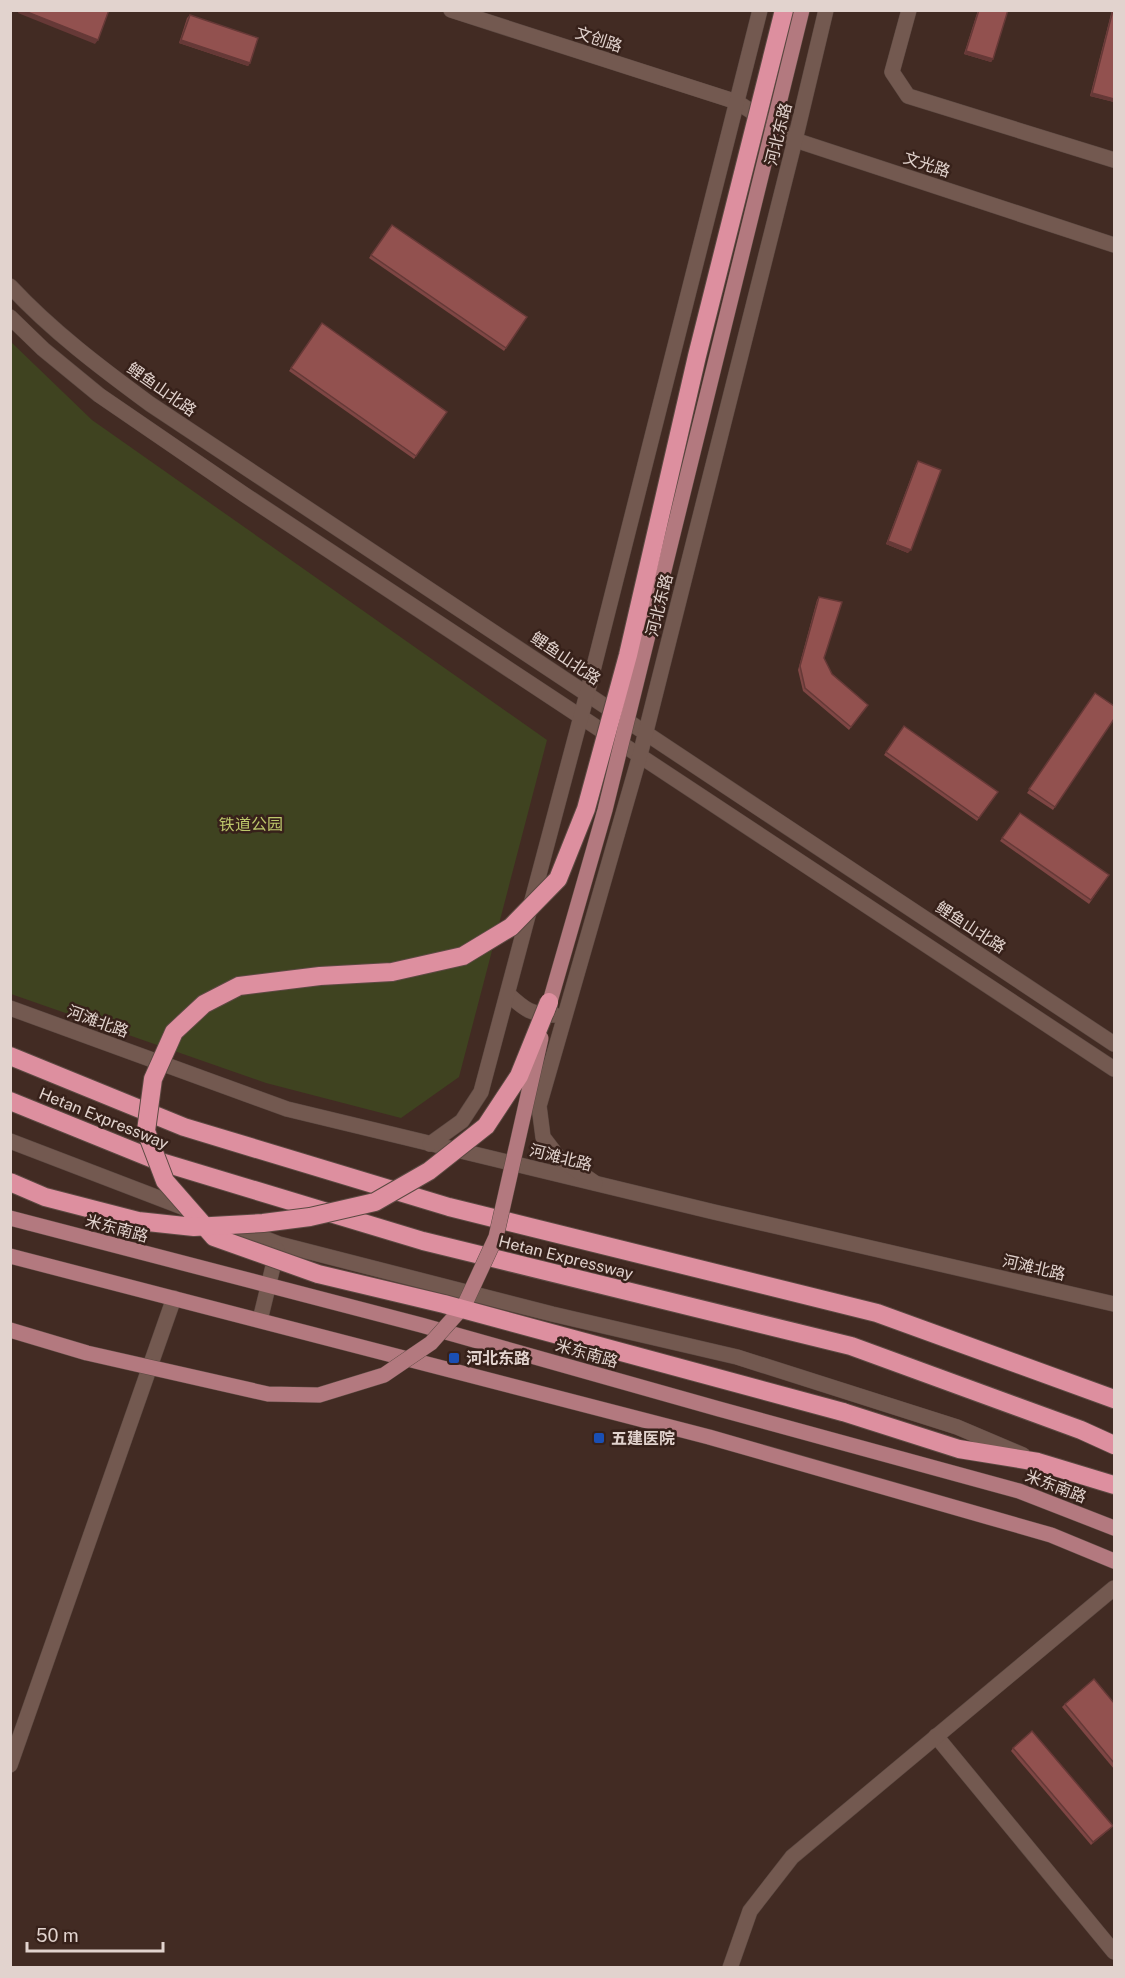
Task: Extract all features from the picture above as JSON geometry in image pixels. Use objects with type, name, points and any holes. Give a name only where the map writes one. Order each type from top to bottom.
[{"type":"highway","points":[[784,10],[697,356],[628,655],[586,809],[558,879],[511,927],[463,956],[392,972],[321,976],[239,986],[204,1004],[174,1032],[153,1079],[146,1131],[165,1181],[214,1237],[318,1274],[444,1304],[843,1412],[959,1449],[1038,1462],[1114,1485]]},
{"type":"highway","points":[[10,1182],[45,1197],[138,1221],[194,1227],[310,1218],[375,1202],[429,1172],[486,1126],[519,1076],[549,1002]]},
{"type":"highway","name":"Hetan Expressway","points":[[10,1056],[195,1131],[448,1207],[877,1312],[1114,1399]]},
{"type":"highway","name":"Hetan Expressway","points":[[10,1101],[158,1161],[423,1241],[851,1346],[1082,1430],[1114,1445]]},
{"type":"main road","name":"文创路","points":[[451,10],[736,102]]},
{"type":"main road","points":[[430,1144],[462,1121],[481,1092],[587,694],[760,10]]},
{"type":"main road","points":[[10,1330],[87,1353],[268,1394],[319,1395],[384,1376],[431,1343],[464,1306],[496,1237],[549,1002],[608,799],[802,10]]},
{"type":"main road","name":"河北东路","points":[[595,1183],[559,1158],[543,1137],[539,1106],[646,734],[826,10]]},
{"type":"main road","points":[[909,10],[892,72],[908,96],[1114,160]]},
{"type":"main road","name":"文光路","points":[[736,102],[795,140],[1114,245]]},
{"type":"main road","name":"鲤鱼山北路","points":[[10,286],[62,336],[99,367],[150,404],[1114,1044]]},
{"type":"main road","points":[[10,317],[44,350],[99,395],[245,495],[1114,1069]]},
{"type":"main road","points":[[508,994],[524,1009],[540,1015],[566,1012]]},
{"type":"main road","name":"河滩北路","points":[[10,1008],[287,1110],[1114,1304]]},
{"type":"main road","points":[[10,1141],[279,1244],[552,1314],[737,1357],[957,1427],[1038,1462]]},
{"type":"main road","name":"米东南路","points":[[10,1218],[421,1325],[1018,1491],[1114,1528]]},
{"type":"main road","points":[[260,1320],[279,1244]]},
{"type":"main road","points":[[10,1257],[709,1437],[1051,1535],[1114,1561]]},
{"type":"main road","points":[[10,1765],[174,1298]]},
{"type":"main road","points":[[730,1968],[750,1911],[792,1857],[1114,1588]]},
{"type":"main road","points":[[936,1736],[1114,1952]]},
{"type":"green space","name":"铁道公园","points":[[10,341],[92,420],[547,740],[459,1077],[401,1118],[266,1083],[11,994]]},
{"type":"building","points":[[22,10],[109,10],[98,40]]},
{"type":"building","points":[[979,10],[1008,10],[993,59],[966,51]]},
{"type":"building","points":[[1114,10],[1114,99],[1092,93]]},
{"type":"building","points":[[190,15],[258,38],[250,63],[181,40]]},
{"type":"building","points":[[392,225],[527,317],[506,348],[371,255]]},
{"type":"building","points":[[322,323],[447,412],[416,456],[291,368]]},
{"type":"building","points":[[918,461],[941,470],[911,550],[888,541]]},
{"type":"building","points":[[819,597],[842,602],[824,658],[832,674],[868,705],[851,727],[805,688],[800,666]]},
{"type":"building","points":[[1095,693],[1114,706],[1114,719],[1055,807],[1029,789]]},
{"type":"building","points":[[904,726],[998,792],[979,818],[886,752]]},
{"type":"building","points":[[1020,813],[1109,875],[1091,900],[1002,838]]},
{"type":"building","points":[[1094,1679],[1114,1703],[1114,1763],[1065,1704]]},
{"type":"building","points":[[1032,1731],[1113,1826],[1093,1842],[1013,1748]]},
{"type":"place","name":"河北东路","points":[[454,1358]]},
{"type":"place","name":"五建医院","points":[[599,1438]]}]
